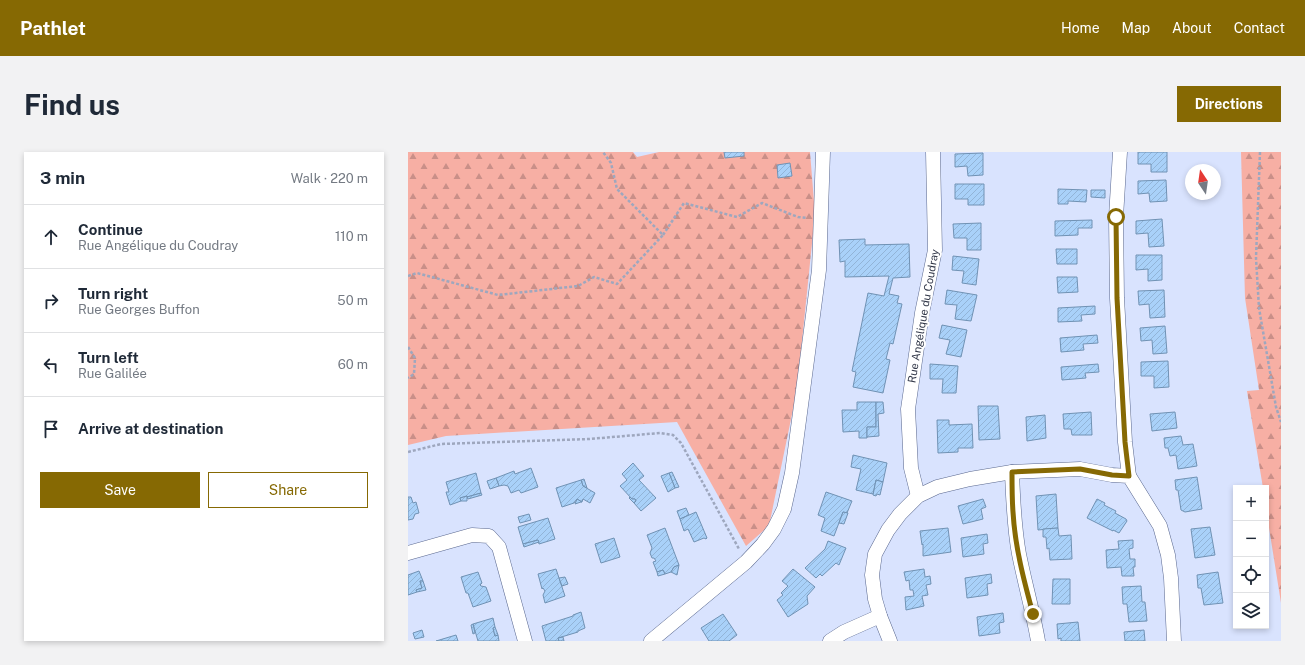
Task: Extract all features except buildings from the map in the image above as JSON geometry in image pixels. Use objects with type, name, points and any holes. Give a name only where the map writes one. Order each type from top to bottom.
[{"type":"street","points":[[651,641],[746,562],[774,529],[784,509],[792,473],[819,270],[823,152]]},
{"type":"street","name":"Rue Angélique du Coudray","points":[[918,496],[911,468],[908,409],[922,313],[935,250],[933,152]]},
{"type":"street","points":[[1120,152],[1116,217],[1117,298],[1125,442],[1129,476],[1160,526],[1168,555],[1171,578],[1174,641]]},
{"type":"street","points":[[890,641],[875,599],[872,575],[875,554],[888,530],[900,514],[918,496],[937,487],[970,479],[1012,472],[1080,469],[1112,475],[1129,476]]},
{"type":"street","points":[[1012,472],[1013,514],[1025,585],[1033,614],[1038,641]]},
{"type":"street","points":[[408,553],[472,535],[489,536],[499,547],[525,641]]},
{"type":"street","points":[[830,641],[844,632],[880,616]]},
{"type":"path","points":[[603,152],[611,163],[617,189],[663,234]]},
{"type":"path","points":[[1260,152],[1256,258],[1259,308],[1276,407],[1281,422]]},
{"type":"path","points":[[408,276],[417,273],[498,295],[578,286],[594,278],[617,284],[663,234],[684,203],[737,217],[762,203],[798,217],[821,220]]},
{"type":"path","points":[[408,347],[415,358],[414,374],[408,378]]},
{"type":"path","points":[[408,452],[441,444],[589,439],[660,433],[673,435],[681,444],[746,562]]},
{"type":"green space","points":[[408,152],[633,152],[637,157],[659,152],[810,152],[815,214],[797,390],[769,526],[746,546],[677,422],[446,436],[408,445]]},
{"type":"green space","points":[[1241,152],[1281,152],[1281,603],[1269,528],[1269,485],[1263,485],[1247,391],[1259,390],[1245,298]]},
{"type":"route","points":[[1033,614],[1025,585],[1013,514],[1012,472],[1080,469],[1112,475],[1129,476],[1125,442],[1117,298],[1116,217]]}]
